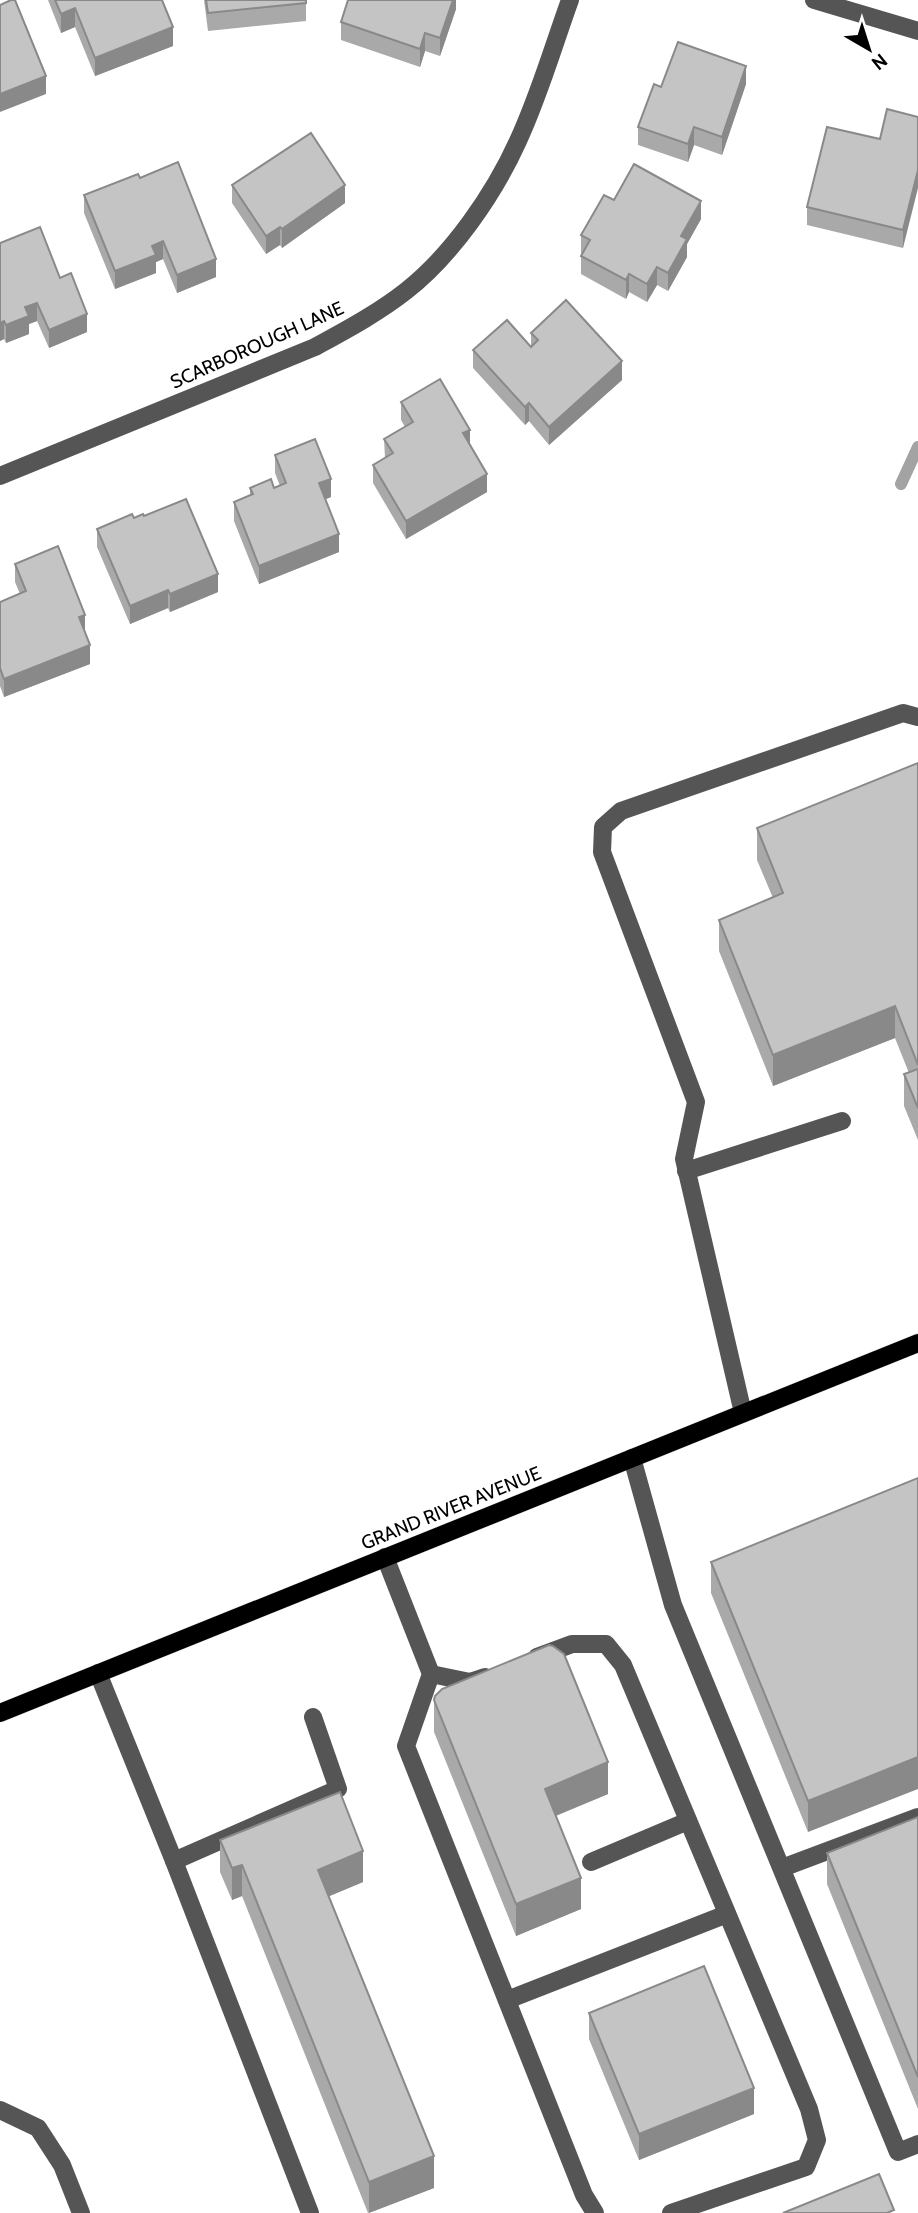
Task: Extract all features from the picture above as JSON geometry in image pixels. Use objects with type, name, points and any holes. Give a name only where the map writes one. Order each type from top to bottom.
[{"type":"main road","name":"GRAND RIVER AVENUE","points":[[0,1713],[918,1343]]},
{"type":"street","name":"SCARBOROUGH LANE","points":[[0,476],[315,347],[363,321],[408,290],[442,258],[471,220],[507,162],[518,141],[570,0]]},
{"type":"street","points":[[814,0],[918,31]]},
{"type":"street","points":[[743,1413],[684,1159],[696,1102],[602,852],[603,827],[621,811],[634,806],[903,713],[918,717]]},
{"type":"street","points":[[686,1171],[842,1121]]},
{"type":"street","points":[[632,1458],[673,1605],[898,2152],[918,2144]]},
{"type":"street","points":[[385,1557],[431,1674],[406,1746],[584,2195],[594,2213]]},
{"type":"street","points":[[521,1663],[572,1644],[606,1644],[623,1665],[809,2109],[817,2140],[806,2167],[671,2213]]},
{"type":"street","points":[[97,1673],[310,2213]]},
{"type":"street","points":[[431,1674],[470,1682],[496,1673]]},
{"type":"street","points":[[173,1861],[338,1789],[313,1717]]},
{"type":"street","points":[[782,1868],[918,1817]]},
{"type":"street","points":[[591,1861],[688,1821]]},
{"type":"street","points":[[507,2000],[727,1914]]},
{"type":"street","points":[[0,2110],[37,2129],[62,2165],[81,2213]]},
{"type":"building","points":[[15,0],[46,76],[0,94],[0,5]]},
{"type":"building","points":[[55,0],[162,0],[173,27],[95,58],[75,8],[61,14]]},
{"type":"building","points":[[206,0],[306,0],[306,3],[208,13]]},
{"type":"building","points":[[348,0],[453,0],[440,38],[425,33],[420,49],[341,22]]},
{"type":"building","points":[[678,42],[746,66],[722,137],[694,127],[688,144],[638,127],[654,84],[661,87]]},
{"type":"building","points":[[887,109],[918,117],[918,170],[903,230],[807,207],[827,127],[880,139]]},
{"type":"building","points":[[311,133],[345,185],[282,229],[280,227],[266,236],[232,185]]},
{"type":"building","points":[[178,162],[216,259],[177,275],[163,241],[152,246],[156,255],[115,271],[84,195],[138,174],[140,178]]},
{"type":"building","points":[[634,164],[701,201],[681,236],[687,239],[668,273],[657,267],[647,284],[629,274],[626,280],[581,256],[590,240],[581,235],[604,195],[614,200]]},
{"type":"building","points":[[40,227],[60,278],[71,273],[87,314],[49,330],[37,303],[25,307],[29,316],[6,325],[4,321],[0,323],[0,243]]},
{"type":"building","points":[[566,300],[622,361],[549,427],[529,403],[525,407],[473,350],[507,320],[531,347],[538,340],[531,333]]},
{"type":"building","points":[[440,379],[470,430],[463,433],[487,474],[406,521],[373,465],[393,453],[384,439],[413,422],[401,402]]},
{"type":"building","points":[[315,439],[331,479],[319,483],[339,534],[259,566],[234,502],[253,494],[250,488],[271,479],[274,488],[286,483],[275,455]]},
{"type":"building","points":[[186,499],[218,574],[170,594],[168,590],[130,606],[97,529],[132,514],[134,518],[143,514],[144,516]]},
{"type":"building","points":[[58,546],[85,615],[79,617],[90,645],[4,679],[0,668],[0,602],[26,591],[15,564]]},
{"type":"building","points":[[918,763],[918,1065],[895,1006],[773,1055],[719,920],[783,893],[757,828]]},
{"type":"building","points":[[918,1069],[918,1108],[904,1074]]},
{"type":"building","points":[[918,1478],[918,1757],[808,1801],[711,1562]]},
{"type":"building","points":[[549,1645],[564,1654],[608,1762],[545,1789],[581,1878],[516,1904],[434,1700],[442,1689]]},
{"type":"building","points":[[340,1792],[363,1851],[318,1870],[434,2156],[369,2182],[242,1865],[232,1868],[220,1840]]},
{"type":"building","points":[[918,1817],[918,2077],[827,1853]]},
{"type":"building","points":[[704,1966],[754,2088],[639,2134],[589,2013]]},
{"type":"building","points":[[879,2174],[894,2210],[887,2213],[783,2213]]},
{"type":"waterway","points":[[901,484],[918,447]]}]
